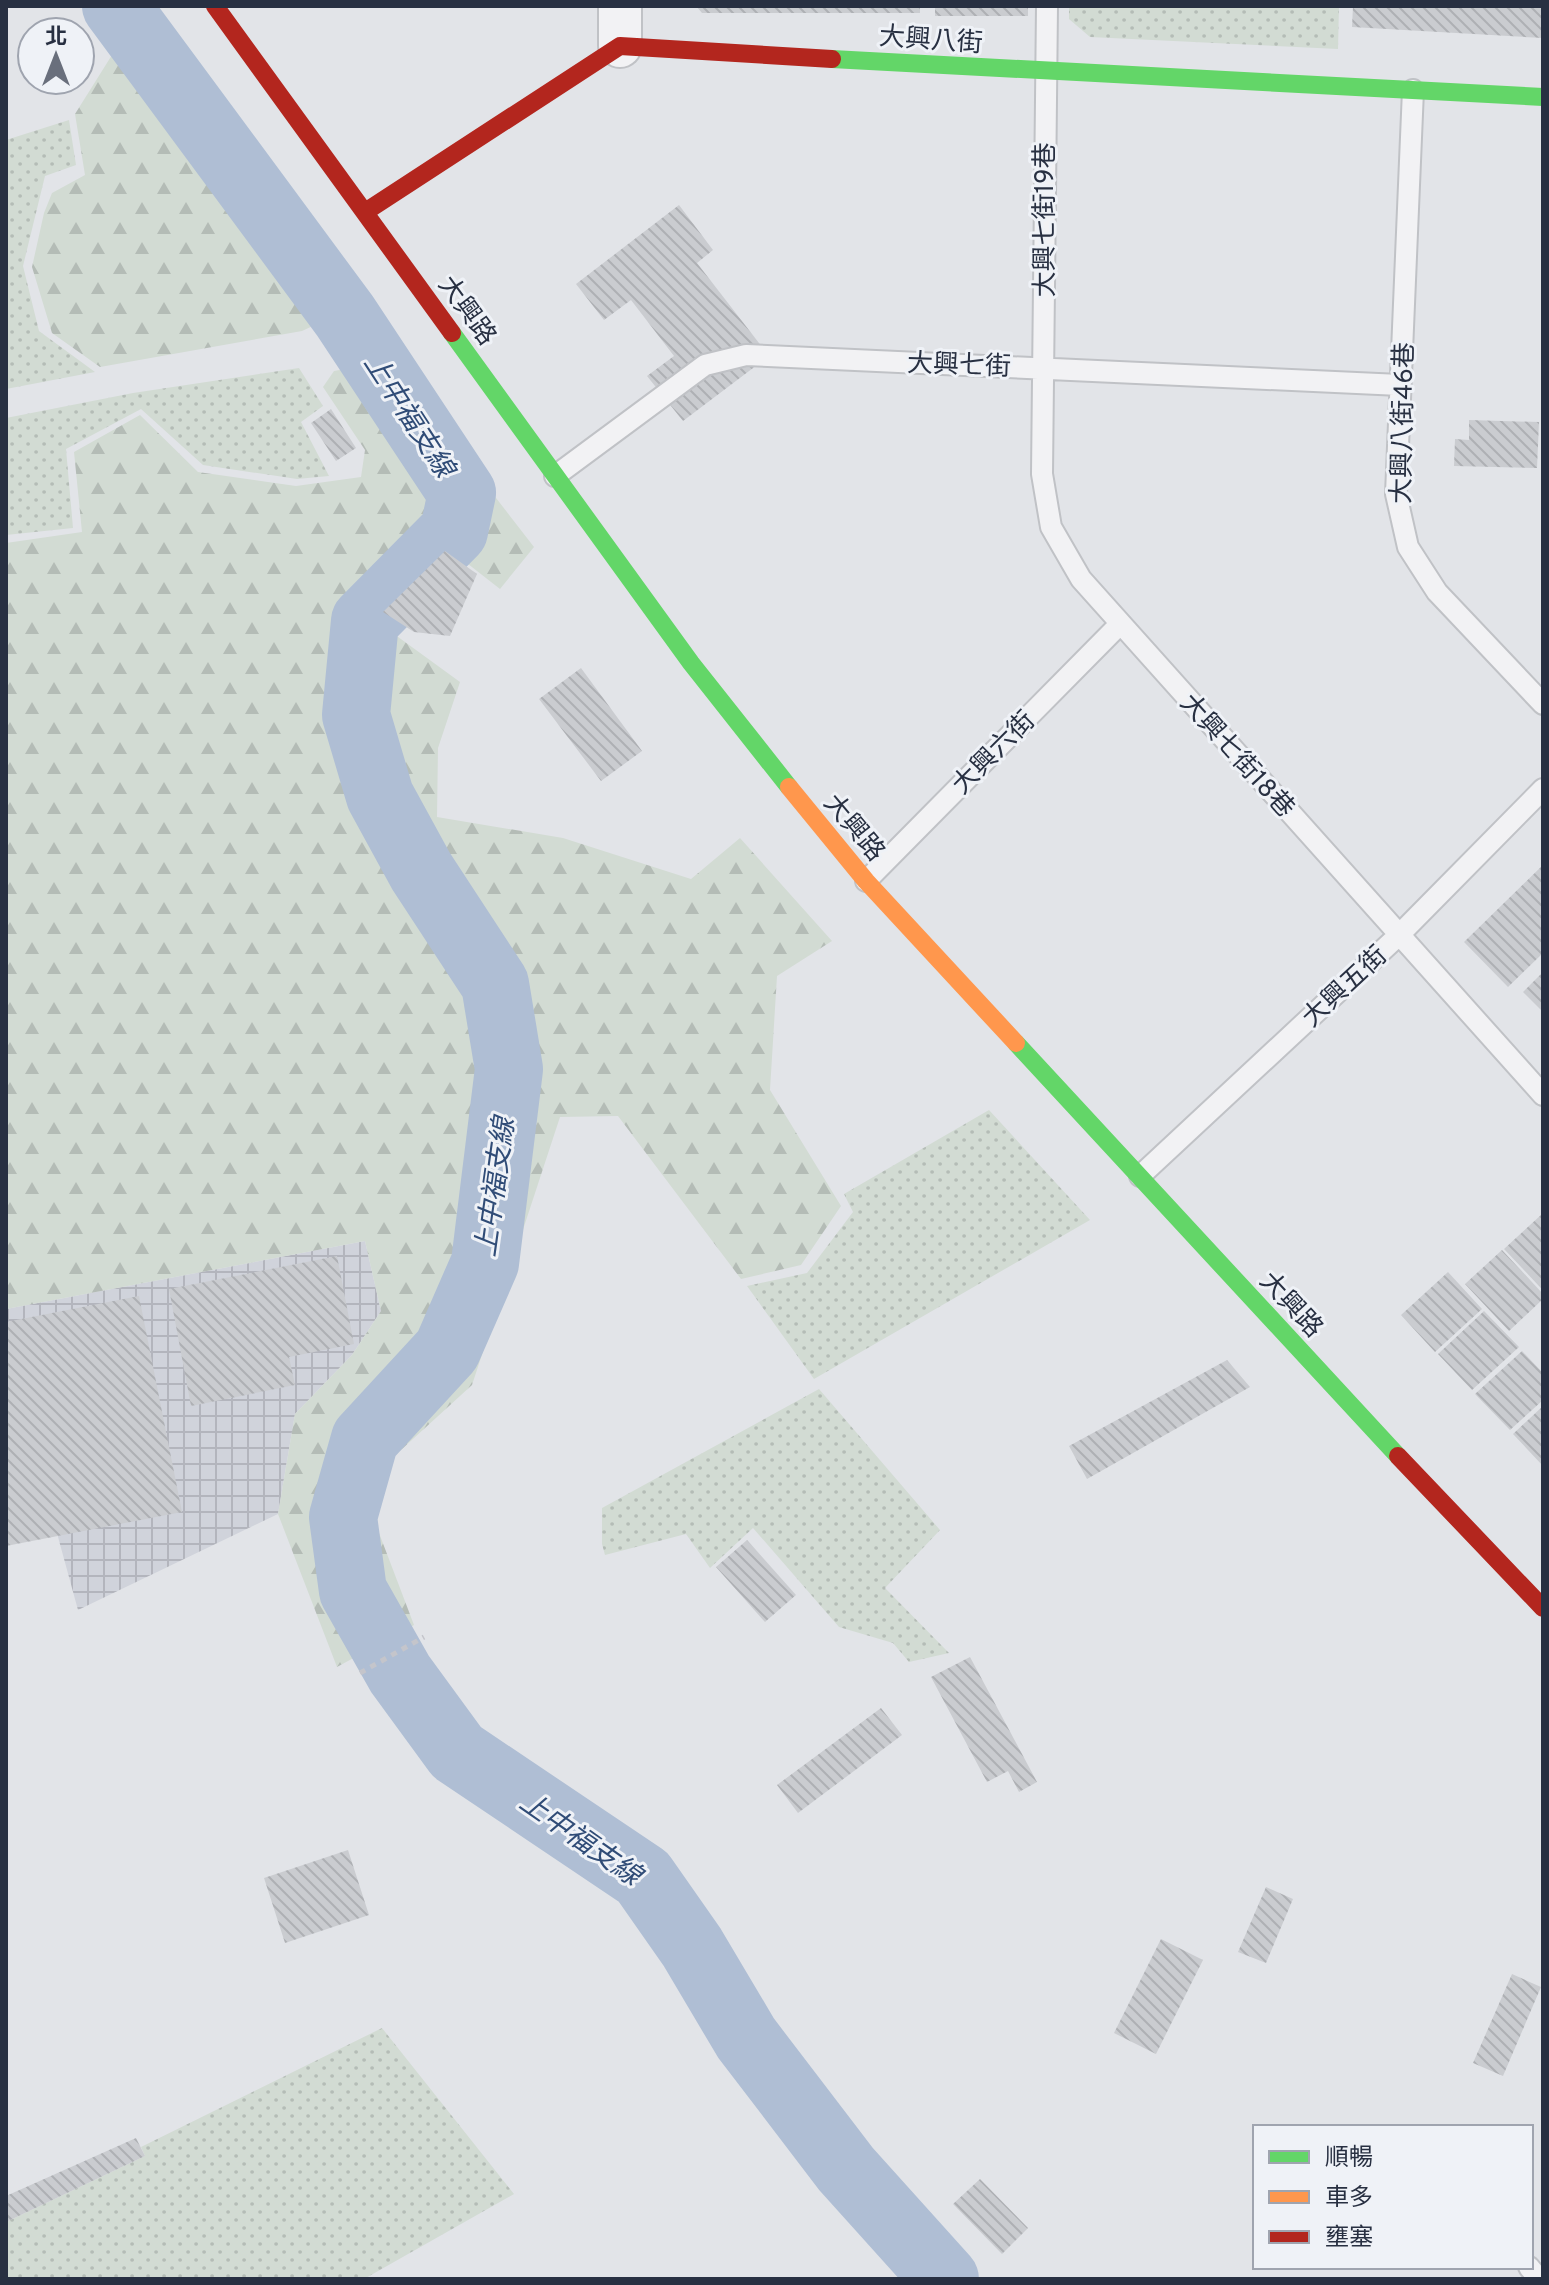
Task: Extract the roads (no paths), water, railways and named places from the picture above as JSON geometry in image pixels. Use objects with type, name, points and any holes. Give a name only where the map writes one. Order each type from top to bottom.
[{"type":"street","name":"大興路","points":[[215,6],[691,663],[811,816],[866,881],[1543,1608]]},
{"type":"street","name":"大興八街","points":[[365,212],[620,26],[1045,72],[1543,97]]},
{"type":"lane","name":"大興七街19巷","points":[[1043,367],[1047,6]]},
{"type":"lane","name":"大興八街46巷","points":[[1413,90],[1396,494],[1408,547],[1437,592],[1543,704]]},
{"type":"lane","name":"大興七街","points":[[555,476],[705,365],[746,355],[1400,385]]},
{"type":"lane","name":"大興七街18巷","points":[[1043,367],[1042,474],[1051,527],[1081,579],[1543,1095]]},
{"type":"lane","name":"大興六街","points":[[866,881],[1120,624]]},
{"type":"lane","name":"大興五街","points":[[1140,1176],[1399,935],[1543,789]]},
{"type":"waterway","name":"上中福支線","points":[[116,6],[345,316],[462,493],[454,531],[365,621],[356,715],[380,796],[421,871],[495,984],[509,1069],[485,1263],[447,1350],[365,1439],[343,1517],[353,1591],[400,1674],[457,1752],[643,1877],[692,1947],[746,2038],[846,2169],[945,2279]]}]
